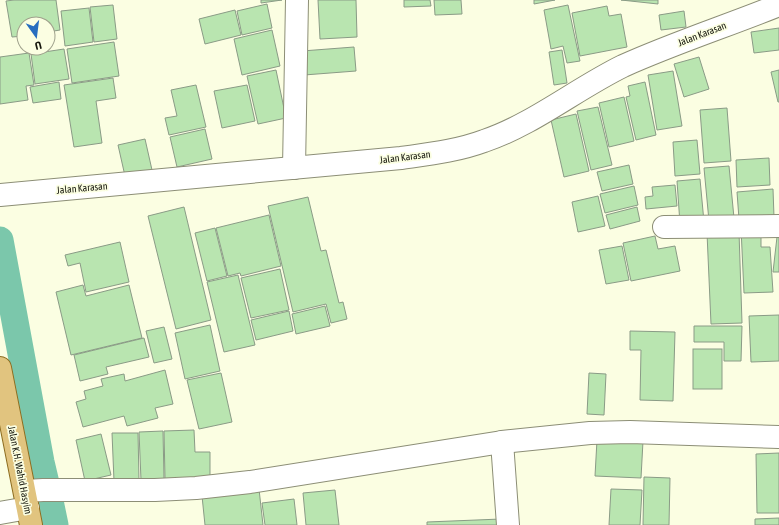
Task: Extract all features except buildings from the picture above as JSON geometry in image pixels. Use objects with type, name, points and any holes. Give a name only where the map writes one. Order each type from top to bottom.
[{"type":"main road","name":"Jalan K.H. Wahid Hasyim","points":[[0,368],[32,504]]},
{"type":"street","points":[[294,168],[297,0]]},
{"type":"street","name":"Jalan Karasan","points":[[0,195],[401,158],[458,149],[485,141],[518,126],[622,67],[665,48],[779,5]]},
{"type":"street","points":[[664,227],[779,226]]},
{"type":"street","points":[[0,513],[73,490],[155,490],[196,488],[250,482],[502,442],[590,433],[630,432],[779,437]]},
{"type":"street","points":[[502,442],[508,525]]},
{"type":"waterway","points":[[0,240],[41,462],[55,525]]}]
